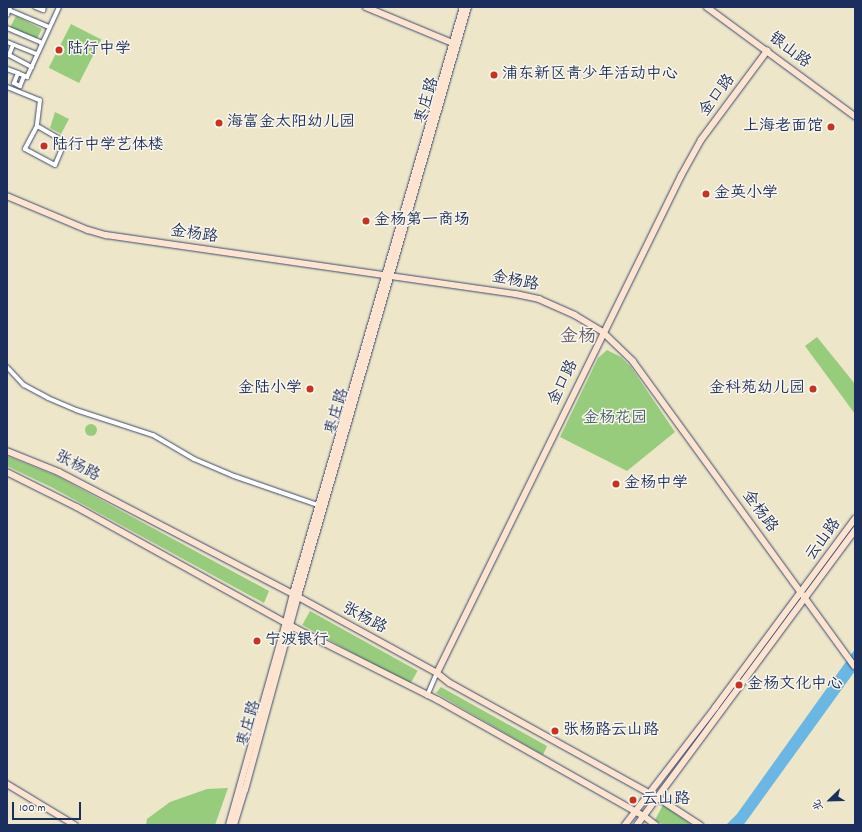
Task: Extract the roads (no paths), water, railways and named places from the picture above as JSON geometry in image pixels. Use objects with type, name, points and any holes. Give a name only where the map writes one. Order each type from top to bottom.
[{"type":"street","points":[[35,7],[43,10],[44,7]]},
{"type":"street","points":[[7,70],[18,73],[27,78],[59,7]]},
{"type":"street","points":[[366,7],[455,44]]},
{"type":"street","name":"枣庄路","points":[[455,44],[463,7]]},
{"type":"street","name":"枣庄路","points":[[234,825],[289,624],[295,596],[455,44],[468,7]]},
{"type":"street","name":"银山路","points":[[707,7],[855,116]]},
{"type":"street","points":[[7,15],[10,9],[49,28]]},
{"type":"street","points":[[7,28],[42,43]]},
{"type":"street","points":[[7,42],[37,56]]},
{"type":"street","points":[[13,45],[9,55],[32,67]]},
{"type":"street","name":"金口路","points":[[427,696],[603,332],[691,157],[767,51]]},
{"type":"street","points":[[18,73],[14,84],[20,86],[24,76]]},
{"type":"street","points":[[7,87],[40,100],[37,126],[24,149],[55,164],[65,142],[37,126]]},
{"type":"street","name":"金杨路","points":[[7,196],[88,230],[106,235],[516,294],[539,299],[575,315],[603,332],[618,345],[646,378],[855,666]]},
{"type":"street","points":[[7,367],[24,385],[48,398],[76,410],[153,435],[194,459],[234,476],[315,504]]},
{"type":"street","name":"张杨路","points":[[7,451],[59,472],[295,596],[437,673],[450,683],[650,794],[700,825]]},
{"type":"street","points":[[7,472],[78,507],[289,624],[427,696],[644,816],[656,825]]},
{"type":"street","name":"云山路","points":[[637,825],[803,595],[855,519]]},
{"type":"street","name":"云山路","points":[[625,825],[855,530]]},
{"type":"street","name":"枣庄路","points":[[229,825],[289,624]]},
{"type":"street","points":[[7,784],[75,825]]},
{"type":"water","points":[[855,649],[855,671],[745,823],[743,825],[726,825],[737,814]]},
{"type":"place","name":"陆行中学","points":[[59,50]]},
{"type":"place","name":"浦东新区青少年活动中心","points":[[494,75]]},
{"type":"place","name":"海富金太阳幼儿园","points":[[219,123]]},
{"type":"place","name":"上海老面馆","points":[[831,127]]},
{"type":"place","name":"陆行中学艺体楼","points":[[44,146]]},
{"type":"place","name":"金英小学","points":[[706,194]]},
{"type":"place","name":"金杨第一商场","points":[[366,221]]},
{"type":"place","name":"金陆小学","points":[[310,389]]},
{"type":"place","name":"金科苑幼儿园","points":[[813,389]]},
{"type":"place","name":"金杨中学","points":[[616,484]]},
{"type":"place","name":"宁波银行","points":[[257,641]]},
{"type":"place","name":"金杨文化中心","points":[[739,685]]},
{"type":"place","name":"张杨路云山路","points":[[555,731]]},
{"type":"place","name":"云山路","points":[[633,800]]},
{"type":"district","name":"金杨","points":[[578,338]]},
{"type":"park label","name":"金杨花园","points":[[615,419]]}]
